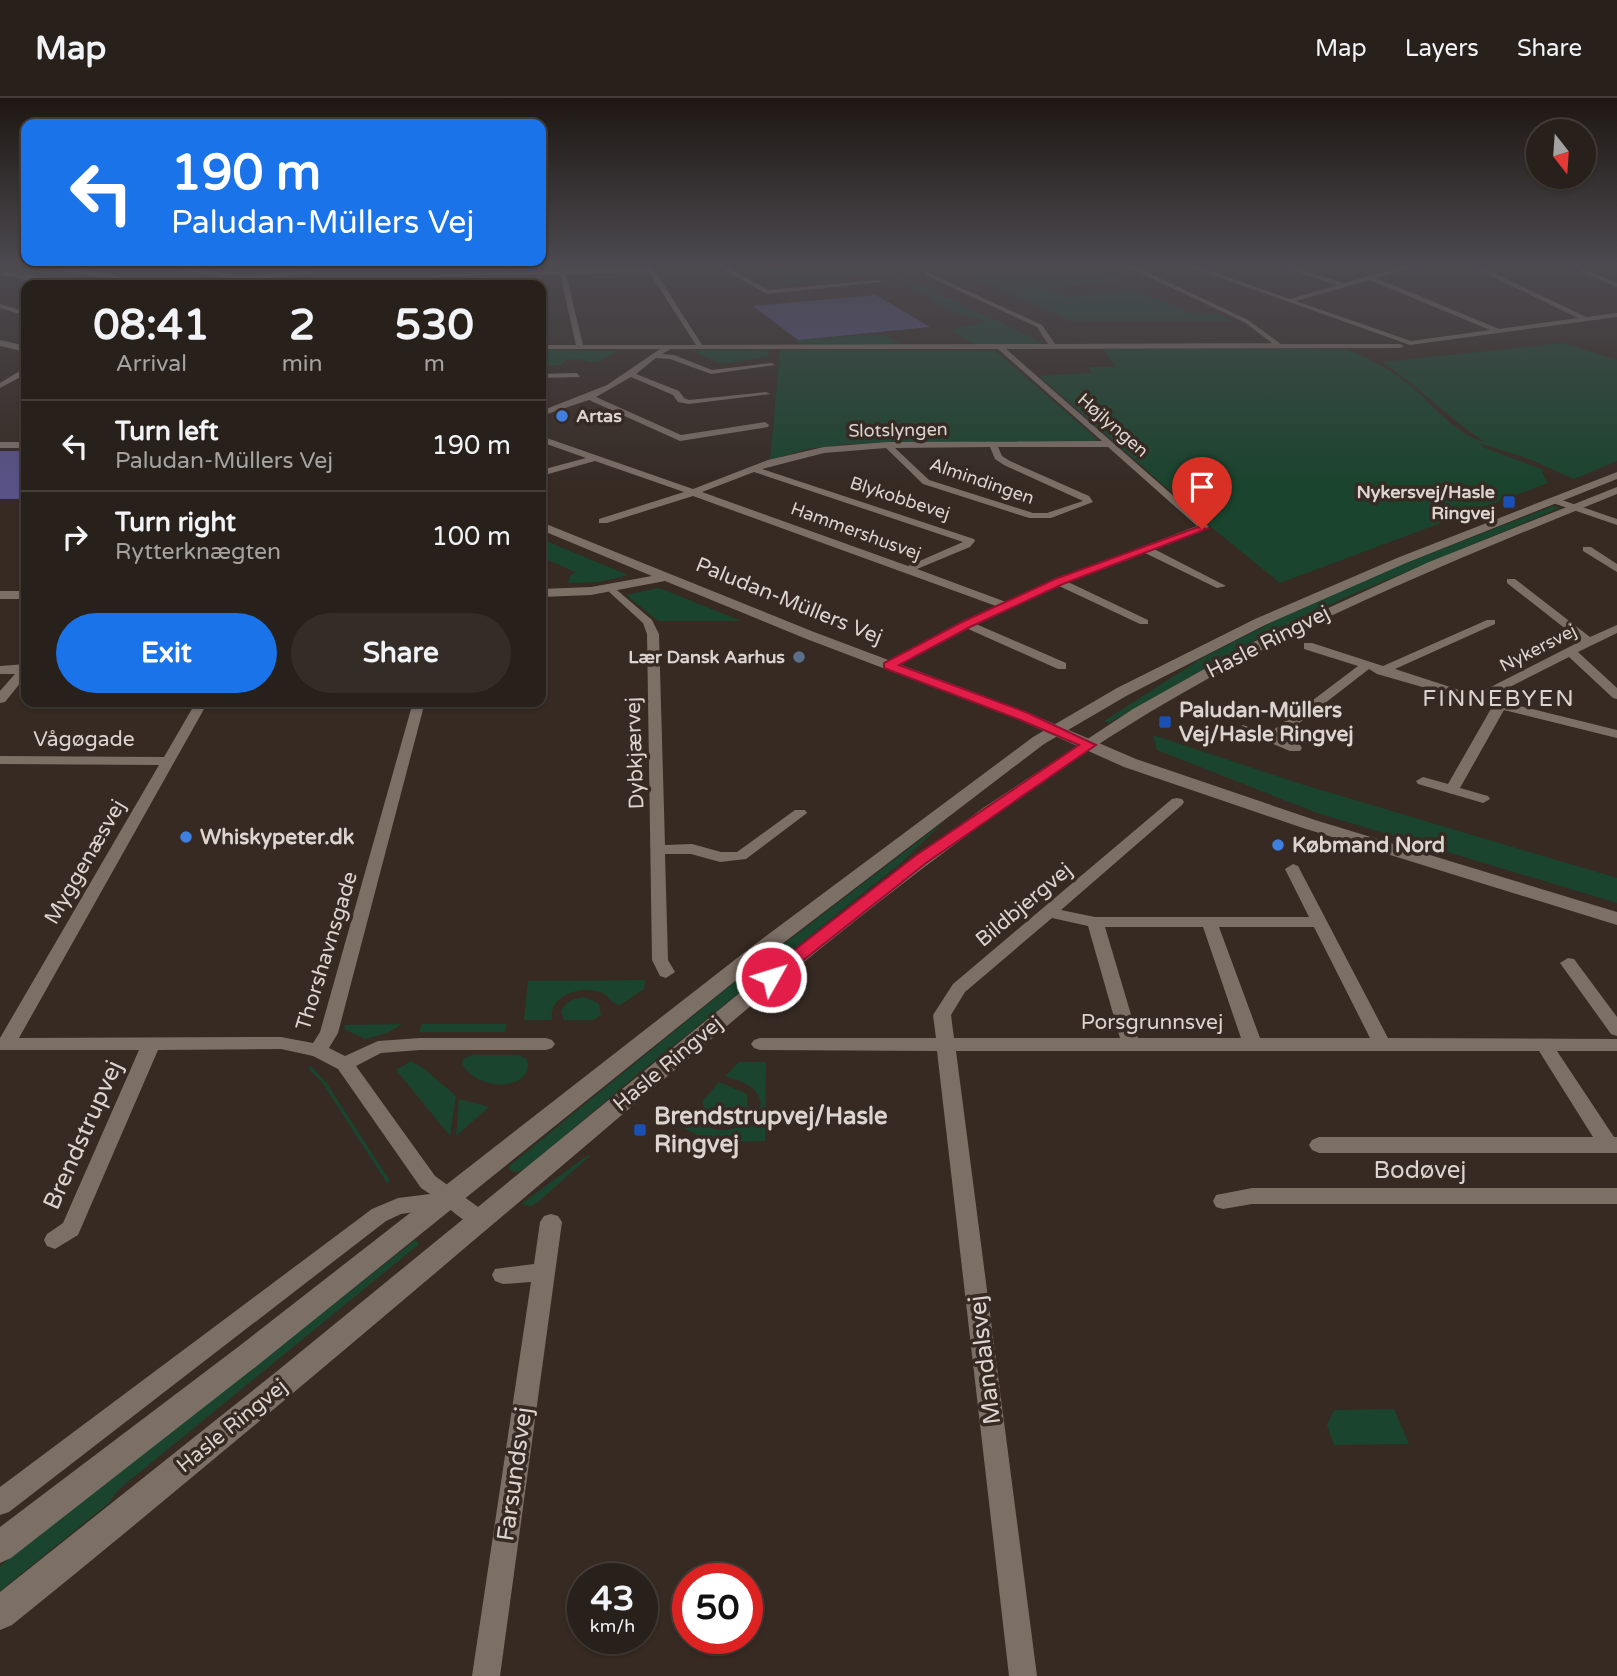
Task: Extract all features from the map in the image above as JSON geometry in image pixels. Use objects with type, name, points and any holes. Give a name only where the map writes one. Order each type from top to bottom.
[{"type":"main road","points":[[0,345],[21,350]]},
{"type":"main road","name":"Hasle Ringvej","points":[[0,1547],[829,896],[998,768],[1056,730],[1205,648],[1290,607],[1383,566],[1617,475]]},
{"type":"main road","name":"Hasle Ringvej","points":[[0,1613],[245,1416],[857,908],[920,860],[1089,745],[1190,682],[1304,622],[1396,580],[1617,490]]},
{"type":"main road","name":"Paludan-Müllers Vej","points":[[546,528],[1056,730],[1130,763],[1276,813],[1617,919]]},
{"type":"main road","points":[[546,593],[611,589],[666,577]]},
{"type":"main road","points":[[0,595],[21,595]]},
{"type":"street","points":[[578,339],[580,347]]},
{"type":"street","points":[[696,339],[699,344]]},
{"type":"street","points":[[1048,339],[1054,347]]},
{"type":"street","points":[[1269,347],[1277,344],[1270,339]]},
{"type":"street","points":[[1388,339],[1402,344]]},
{"type":"street","points":[[546,347],[1269,347],[1402,344],[1446,339]]},
{"type":"street","name":"Højlyngen","points":[[1000,347],[1204,527],[1145,549]]},
{"type":"street","points":[[546,412],[590,397],[632,374],[660,349],[668,348]]},
{"type":"street","points":[[655,356],[671,357],[711,372],[771,365]]},
{"type":"street","points":[[0,386],[21,369]]},
{"type":"street","points":[[8,380],[21,374]]},
{"type":"street","points":[[632,374],[676,393],[681,400],[689,402],[766,394]]},
{"type":"street","points":[[546,376],[577,375]]},
{"type":"street","points":[[590,397],[680,438],[765,425]]},
{"type":"street","name":"Hammershusvej","points":[[546,441],[1006,606]]},
{"type":"street","name":"Slotslyngen","points":[[692,493],[754,469],[811,452],[888,445],[1111,444]]},
{"type":"street","points":[[0,445],[21,445]]},
{"type":"street","name":"Almindingen","points":[[888,445],[926,482],[1032,516],[1048,516],[1088,502],[1086,498],[1007,463],[998,457],[993,445]]},
{"type":"street","points":[[546,471],[596,458]]},
{"type":"street","name":"Blykobbevej","points":[[754,469],[970,541],[909,569]]},
{"type":"street","points":[[603,521],[692,493]]},
{"type":"street","points":[[1553,500],[1617,522]]},
{"type":"street","points":[[889,666],[966,624],[1059,582],[1145,549],[1221,586]]},
{"type":"street","points":[[1587,549],[1617,569]]},
{"type":"street","points":[[1511,581],[1589,642]]},
{"type":"street","points":[[1059,582],[1143,622]]},
{"type":"street","name":"Dybkjærvej","points":[[611,589],[652,629],[660,960],[666,972]]},
{"type":"street","points":[[1381,671],[1490,622]]},
{"type":"street","points":[[966,624],[1062,666]]},
{"type":"street","name":"Nykersvej","points":[[1476,699],[1617,628]]},
{"type":"street","points":[[1308,646],[1476,699],[1617,734]]},
{"type":"street","points":[[1570,651],[1617,695]]},
{"type":"street","points":[[1270,739],[1366,666]]},
{"type":"street","points":[[0,670],[21,669]]},
{"type":"street","points":[[0,699],[21,674]]},
{"type":"street","points":[[1452,790],[1500,705]]},
{"type":"street","name":"Myggenæsvej","points":[[3,1044],[199,707]]},
{"type":"street","name":"Thorshavnsgade","points":[[318,1050],[329,1032],[418,707]]},
{"type":"street","points":[[1243,729],[1295,748]]},
{"type":"street","name":"Vågøgade","points":[[0,760],[167,761]]},
{"type":"street","points":[[1423,781],[1483,799]]},
{"type":"street","name":"Bildbjergvej","points":[[946,1044],[942,1015],[951,997],[1050,911],[1171,817],[1177,802]]},
{"type":"street","points":[[659,850],[692,849],[720,857],[741,856],[800,813]]},
{"type":"street","points":[[1293,869],[1382,1045]]},
{"type":"street","points":[[1050,911],[1067,918],[1095,922],[1321,922]]},
{"type":"street","points":[[1095,922],[1131,1044]]},
{"type":"street","points":[[1209,922],[1253,1045]]},
{"type":"street","points":[[1568,963],[1617,1030]]},
{"type":"street","name":"Brendstrupvej","points":[[3,1044],[281,1044],[318,1050],[345,1064],[428,1182],[481,1220]]},
{"type":"street","name":"Brendstrupvej","points":[[55,1240],[71,1229],[151,1044]]},
{"type":"street","points":[[345,1064],[378,1047],[420,1044],[546,1044]]},
{"type":"street","name":"Porsgrunnsvej","points":[[760,1044],[1617,1045]]},
{"type":"street","name":"Mandalsvej","points":[[946,1044],[1023,1676]]},
{"type":"street","points":[[1544,1045],[1613,1145]]},
{"type":"street","points":[[1319,1145],[1613,1145]]},
{"type":"street","name":"Bodøvej","points":[[1223,1200],[1265,1196],[1617,1196]]},
{"type":"street","name":"Hasle Ringvej","points":[[0,1503],[379,1215],[398,1206],[435,1203],[449,1197]]},
{"type":"street","name":"Farsundsvej","points":[[486,1676],[551,1222]]},
{"type":"street","points":[[503,1275],[544,1272]]},
{"type":"green space","points":[[892,339],[902,345],[802,345],[795,340]]},
{"type":"green space","points":[[964,339],[1035,339],[1043,344],[974,345]]},
{"type":"green space","points":[[1564,343],[1617,360],[1617,461],[1574,479],[1529,459],[1479,443],[1485,448],[1544,470],[1542,473],[1548,483],[1280,583],[1216,531],[1039,376],[1092,373],[1088,367],[1116,367],[1103,349],[1346,349],[1393,373],[1454,426],[1486,443],[1382,362]]},
{"type":"green space","points":[[546,350],[618,351],[597,362],[586,362],[586,359],[566,360],[561,365],[546,365]]},
{"type":"green space","points":[[691,350],[769,350],[768,357],[721,364]]},
{"type":"green space","points":[[780,350],[996,351],[1098,440],[848,444],[807,449],[770,460]]},
{"type":"green space","points":[[1553,506],[1560,508],[1353,594],[1250,643],[1109,723],[1104,721],[1202,658],[1294,611],[1380,573]]},
{"type":"green space","points":[[546,541],[629,575],[598,582],[568,583],[575,572],[546,559]]},
{"type":"green space","points":[[658,588],[741,621],[658,621],[626,595]]},
{"type":"green space","points":[[1153,735],[1301,784],[1617,878],[1617,903],[1317,813],[1157,750]]},
{"type":"green space","points":[[945,821],[902,862],[638,1074],[526,1168],[518,1172],[510,1171],[509,1166],[742,976]]},
{"type":"green space","points":[[645,980],[644,989],[620,1005],[602,993],[576,991],[555,1004],[552,1020],[524,1020],[528,981]]},
{"type":"green space","points":[[585,997],[599,1004],[601,1015],[594,1020],[564,1020],[561,1012],[565,1005],[574,999]]},
{"type":"green space","points":[[402,1024],[387,1033],[365,1039],[344,1029],[345,1025]]},
{"type":"green space","points":[[422,1024],[507,1024],[505,1032],[419,1032]]},
{"type":"green space","points":[[473,1055],[518,1055],[527,1059],[528,1069],[523,1077],[515,1082],[493,1084],[481,1081],[470,1074],[462,1064],[463,1059]]},
{"type":"green space","points":[[411,1061],[456,1096],[450,1136],[396,1070]]},
{"type":"green space","points":[[739,1062],[766,1062],[765,1141],[713,1143],[668,1120],[678,1109],[686,1107],[700,1122],[717,1129],[735,1128],[751,1119],[761,1104],[756,1092],[748,1085],[725,1076]]},
{"type":"green space","points":[[311,1066],[326,1082],[390,1181],[387,1183],[321,1081],[308,1068]]},
{"type":"green space","points":[[719,1082],[747,1094],[748,1109],[743,1114],[733,1119],[721,1120],[705,1112],[702,1102]]},
{"type":"green space","points":[[459,1099],[489,1107],[456,1136]]},
{"type":"green space","points":[[590,1156],[538,1202],[531,1206],[521,1204]]},
{"type":"green space","points":[[415,1240],[418,1245],[118,1490],[109,1503],[0,1591],[0,1566]]},
{"type":"green space","points":[[1394,1409],[1409,1444],[1334,1445],[1327,1425],[1334,1410]]},
{"type":"building","points":[[0,451],[21,451],[21,499],[0,499]]},
{"type":"place","name":"Artas","points":[[562,416]]},
{"type":"place","name":"Nykersvej/Hasle Ringvej","points":[[1509,502]]},
{"type":"place","name":"Lær Dansk Aarhus","points":[[799,657]]},
{"type":"place","name":"Paludan-Müllers Vej/Hasle Ringvej","points":[[1165,722]]},
{"type":"place","name":"Whiskypeter.dk","points":[[186,837]]},
{"type":"place","name":"Købmand Nord","points":[[1278,845]]},
{"type":"place","name":"Brendstrupvej/Hasle Ringvej","points":[[640,1130]]},
{"type":"district","name":"FINNEBYEN","points":[[1499,699]]},
{"type":"route","points":[[771,977],[920,860],[1089,745],[1023,716],[889,666],[966,624],[1059,582],[1202,529]]}]
